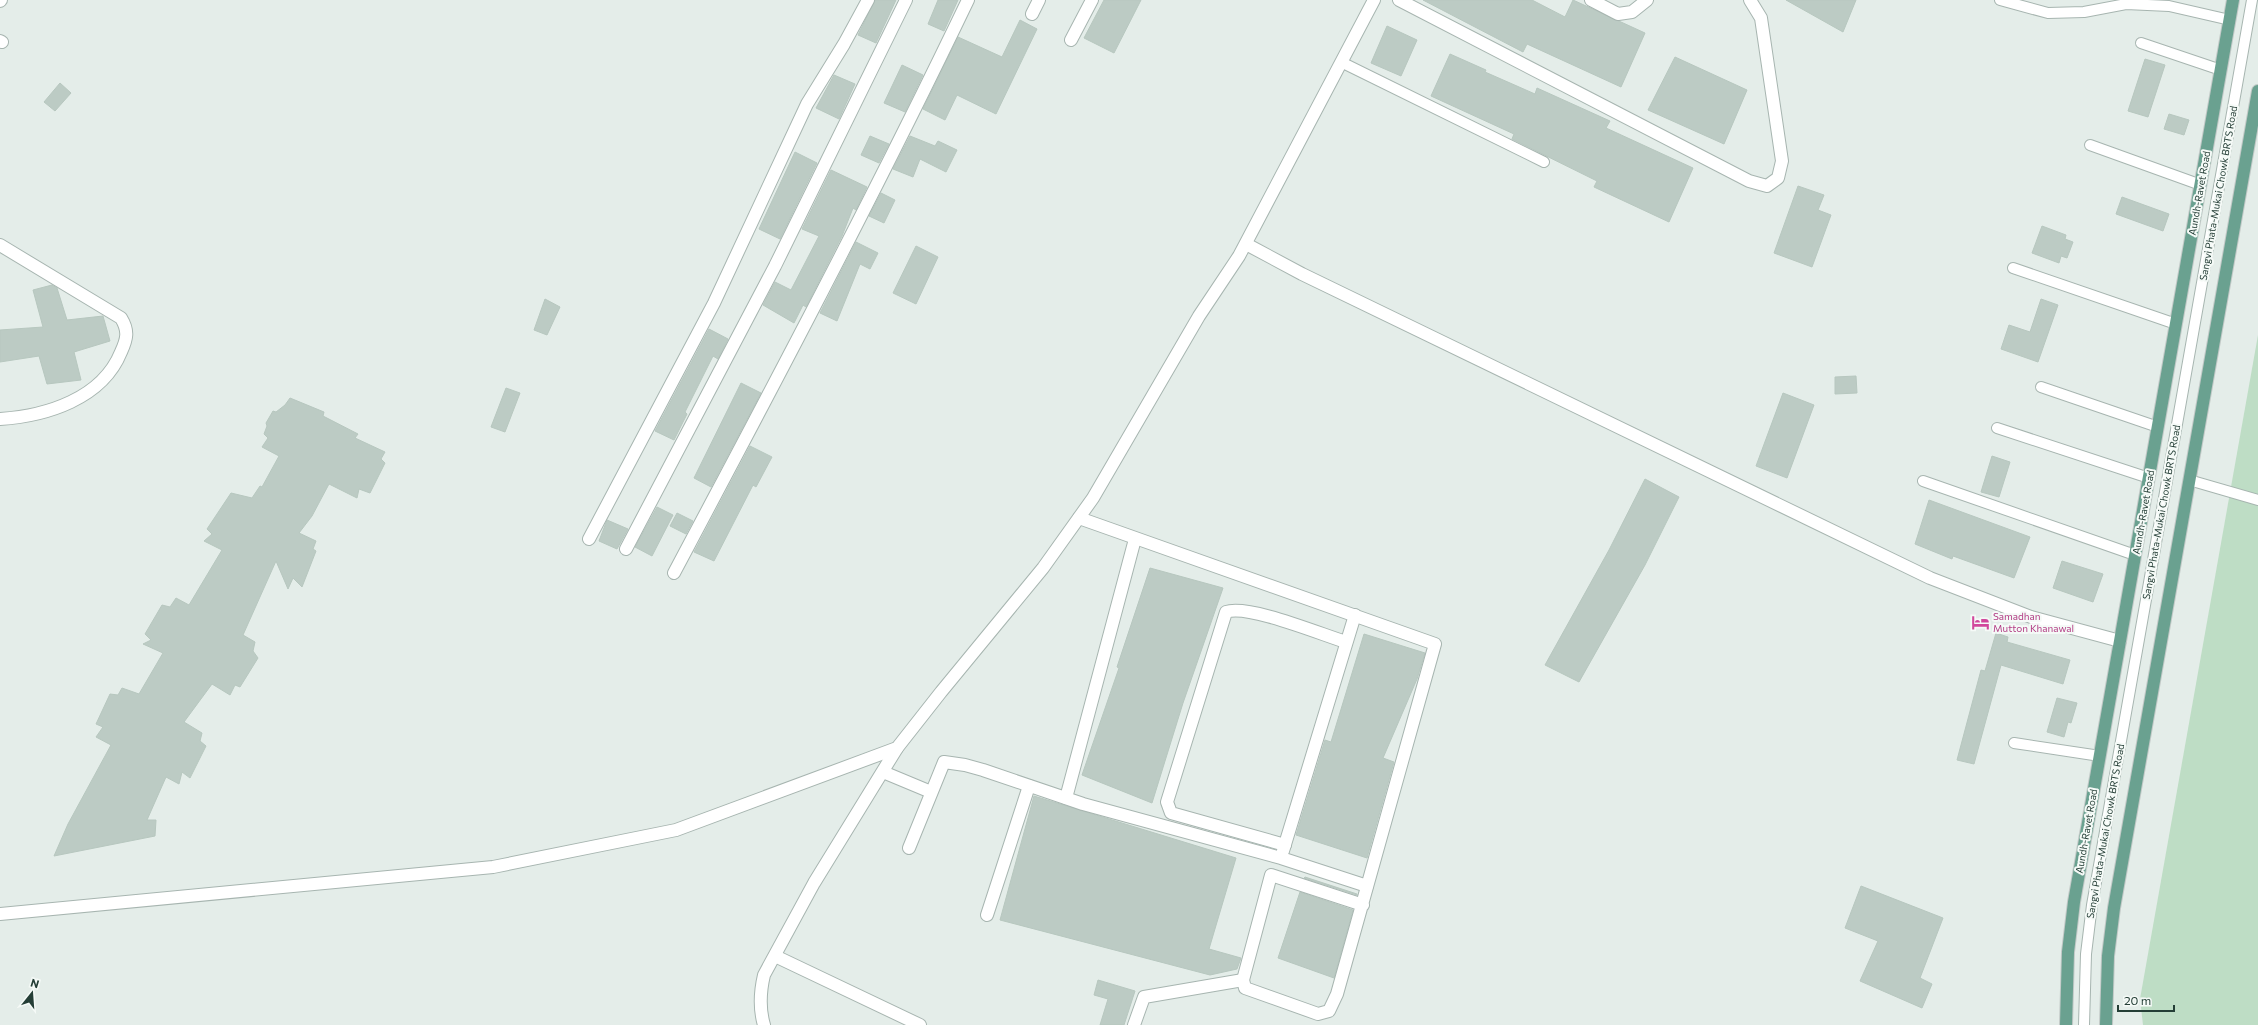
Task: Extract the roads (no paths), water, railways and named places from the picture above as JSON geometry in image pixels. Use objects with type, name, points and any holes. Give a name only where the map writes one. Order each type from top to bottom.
[{"type":"main road","name":"Aundh-Ravet Road","points":[[2066,1025],[2068,952],[2074,902],[2233,0]]},
{"type":"main road","points":[[2106,1025],[2108,956],[2114,908],[2189,480],[2256,116],[2258,91]]},
{"type":"street","points":[[589,539],[714,303],[807,104],[844,44],[868,0]]},
{"type":"street","points":[[626,549],[775,266],[906,0]]},
{"type":"street","points":[[674,573],[797,342],[915,111],[968,0]]},
{"type":"street","points":[[1032,14],[1039,0]]},
{"type":"street","points":[[1071,40],[1092,0]]},
{"type":"street","points":[[764,1025],[761,1014],[761,990],[764,975],[814,883],[897,748],[941,692],[1044,568],[1079,518],[1200,316],[1246,244],[1374,0]]},
{"type":"street","points":[[1399,0],[1749,181],[1767,186],[1778,178],[1782,161],[1760,18],[1750,0]]},
{"type":"street","points":[[1591,0],[1618,14],[1632,12],[1647,0]]},
{"type":"street","points":[[1246,244],[1302,274],[1930,578],[2031,617],[2120,641]]},
{"type":"street","points":[[0,245],[121,318],[127,327],[127,338],[120,356],[110,372],[97,385],[80,398],[58,407],[15,418],[0,419]]},
{"type":"street","points":[[1079,518],[1435,644],[1363,905],[1337,994],[1329,1011],[1318,1014],[1245,988],[1242,980],[1271,875],[1363,905]]},
{"type":"street","points":[[1066,798],[1135,539]]},
{"type":"street","points":[[1285,845],[1171,813],[1167,802],[1226,612],[1234,609],[1255,613],[1346,642]]},
{"type":"street","points":[[1281,858],[1355,615]]},
{"type":"street","points":[[0,914],[493,867],[676,830],[897,748]]},
{"type":"street","points":[[909,848],[944,762],[965,765],[1066,798],[1281,858],[1367,886]]},
{"type":"street","points":[[883,772],[931,792]]},
{"type":"street","points":[[987,915],[1029,786]]},
{"type":"street","points":[[774,956],[897,1021],[920,1025]]},
{"type":"street","points":[[1134,1025],[1144,997],[1242,980]]},
{"type":"lane","points":[[2000,0],[2048,13],[2084,12],[2126,4],[2160,3],[2230,20]]},
{"type":"lane","name":"Sangvi Phata-Mukai Chowk BRTS Road","points":[[2084,1025],[2086,954],[2092,905],[2252,0]]},
{"type":"lane","points":[[2141,43],[2221,70]]},
{"type":"lane","points":[[1341,62],[1544,162]]},
{"type":"lane","points":[[2090,145],[2201,185]]},
{"type":"lane","points":[[2014,268],[2176,324]]},
{"type":"lane","points":[[2041,387],[2158,427]]},
{"type":"lane","points":[[1997,428],[2149,478]]},
{"type":"lane","points":[[2189,480],[2258,500]]},
{"type":"lane","points":[[1923,481],[2135,555]]},
{"type":"lane","points":[[2014,743],[2100,756]]},
{"type":"place","name":"Samadhan Mutton Khanawal","points":[[1980,622]]}]
